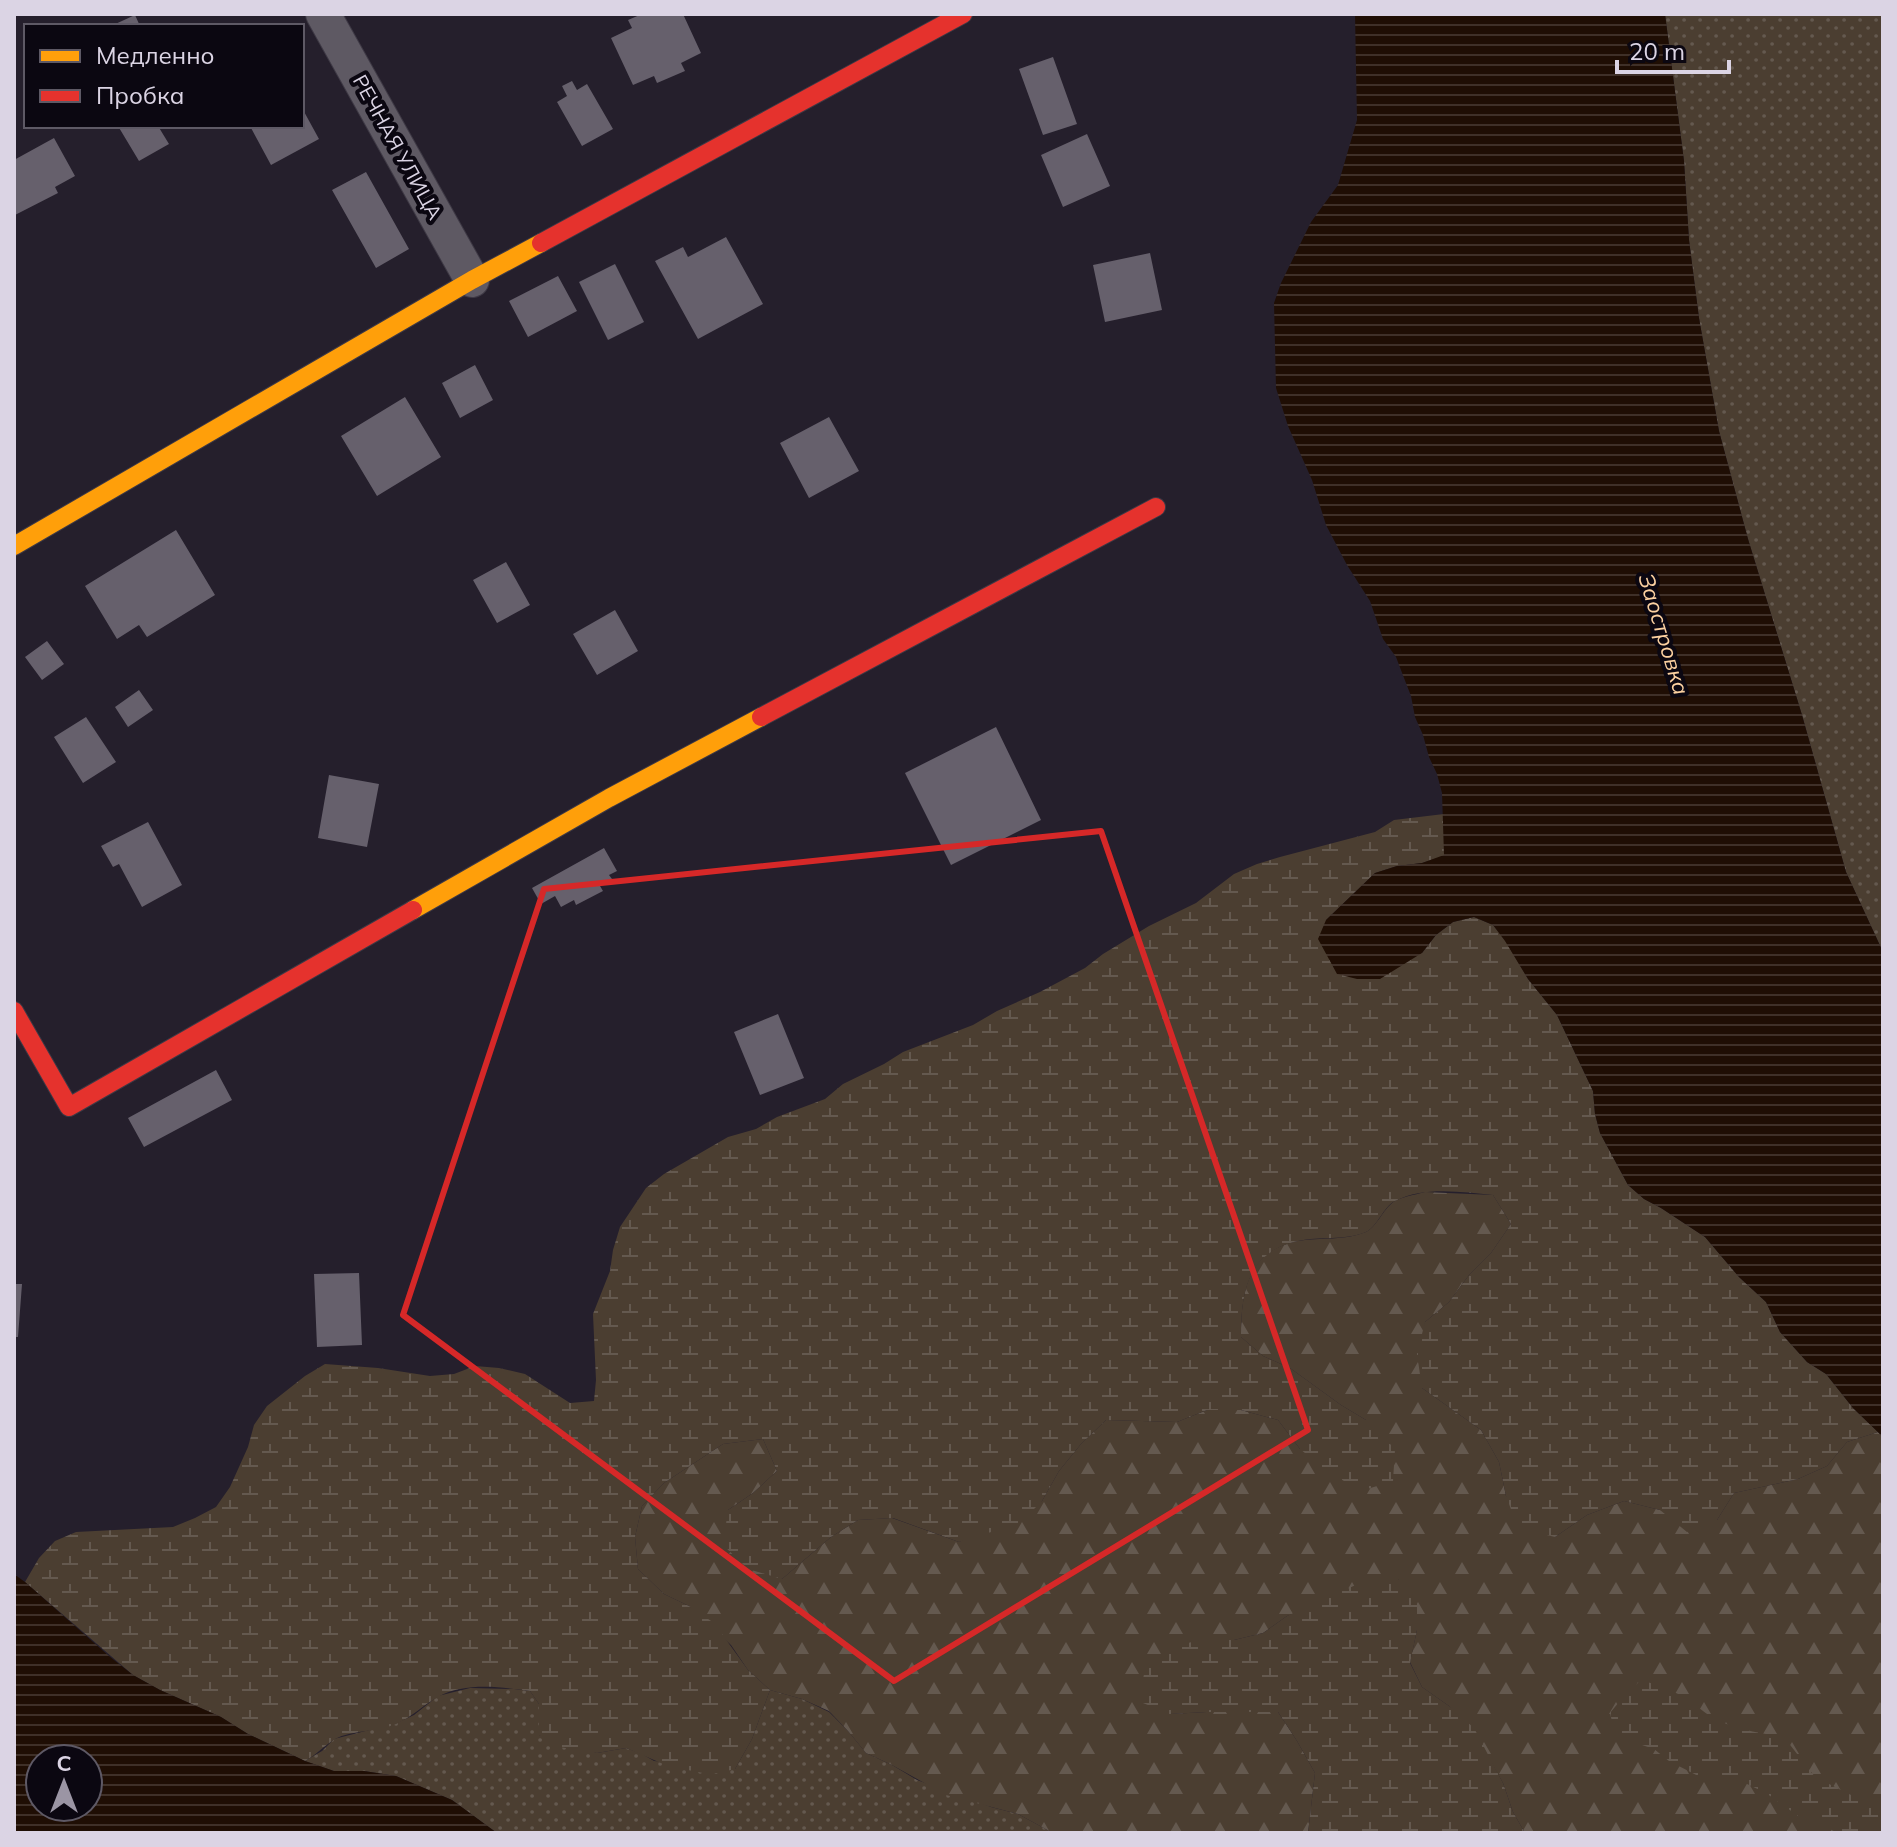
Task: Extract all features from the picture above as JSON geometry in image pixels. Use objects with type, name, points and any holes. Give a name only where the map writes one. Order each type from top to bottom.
[{"type":"street","name":"РЕЧНАЯ УЛИЦА","points":[[323,14],[472,280]]},
{"type":"street","points":[[14,546],[472,280],[963,14]]},
{"type":"street","points":[[14,1011],[69,1107],[609,798],[1156,507]]},
{"type":"highlighted area","points":[[1101,831],[1308,1430],[894,1681],[403,1315],[544,889]]},
{"type":"green space","points":[[1665,14],[1883,14],[1883,952],[1846,872],[1719,431],[1699,318],[1689,240],[1684,161]]},
{"type":"green space","points":[[1444,814],[1444,856],[1375,873],[1326,920],[1422,953],[1436,935],[1453,922],[1474,917],[1493,925],[1528,979],[1557,1015],[1593,1091],[1600,1133],[1628,1185],[1644,1199],[1705,1237],[1739,1277],[1766,1302],[1780,1332],[1807,1362],[1826,1374],[1853,1408],[1878,1432],[1847,1442],[1827,1466],[1798,1479],[1734,1493],[1717,1520],[1687,1532],[1660,1510],[1624,1501],[1587,1515],[1555,1537],[1518,1528],[1506,1496],[1499,1462],[1481,1430],[1422,1388],[1417,1354],[1425,1322],[1449,1302],[1511,1224],[1493,1195],[1431,1192],[1395,1201],[1366,1232],[1281,1246],[1268,1254],[1250,1277],[1243,1305],[1241,1337],[1263,1356],[1290,1368],[1366,1420],[1395,1449],[1393,1481],[1361,1491],[1327,1471],[1300,1449],[1278,1420],[1241,1410],[1207,1410],[1177,1422],[1106,1420],[1081,1444],[1059,1471],[1042,1501],[1020,1523],[959,1542],[893,1518],[858,1520],[831,1537],[782,1579],[748,1569],[723,1545],[728,1510],[777,1471],[763,1439],[723,1444],[664,1483],[642,1506],[635,1537],[638,1569],[664,1594],[714,1623],[748,1670],[770,1690],[752,1739],[735,1769],[703,1773],[668,1766],[626,1748],[597,1753],[559,1747],[539,1735],[539,1704],[530,1691],[483,1687],[448,1692],[389,1727],[342,1736],[305,1761],[133,1675],[25,1582],[39,1558],[55,1541],[76,1532],[173,1527],[216,1507],[230,1487],[254,1425],[267,1406],[325,1364],[430,1376],[454,1374],[475,1366],[499,1368],[525,1374],[570,1403],[594,1401],[593,1314],[610,1271],[620,1227],[646,1188],[664,1174],[728,1137],[756,1129],[777,1117],[825,1099],[843,1084],[903,1052],[973,1025],[1040,992],[1085,968],[1149,926],[1196,903],[1234,874],[1280,857],[1375,832],[1394,820]]},
{"type":"green space","points":[[1425,1192],[1493,1195],[1511,1224],[1449,1302],[1425,1322],[1422,1388],[1481,1430],[1499,1462],[1506,1496],[1555,1537],[1587,1515],[1624,1501],[1717,1520],[1734,1493],[1798,1479],[1827,1466],[1847,1442],[1878,1432],[1883,1437],[1883,1833],[1525,1833],[1489,1758],[1449,1706],[1422,1687],[1410,1662],[1417,1630],[1398,1579],[1287,1616],[1263,1633],[1234,1640],[1199,1640],[1170,1714],[1278,1712],[1315,1773],[1308,1833],[1053,1833],[1018,1814],[946,1795],[866,1753],[829,1711],[770,1690],[748,1670],[731,1645],[689,1606],[664,1594],[638,1569],[635,1537],[642,1506],[664,1483],[723,1444],[763,1439],[777,1471],[728,1510],[782,1579],[831,1537],[858,1520],[892,1518],[959,1542],[1042,1501],[1059,1471],[1106,1420],[1177,1422],[1207,1410],[1241,1410],[1278,1420],[1300,1449],[1366,1420],[1290,1368],[1263,1356],[1241,1337],[1246,1289],[1258,1264],[1281,1246],[1366,1232],[1394,1202]]},
{"type":"green space","points":[[1369,1579],[1398,1579],[1417,1601],[1417,1630],[1410,1663],[1422,1687],[1474,1728],[1525,1833],[1308,1833],[1315,1773],[1278,1712],[1170,1714],[1138,1701],[1145,1670],[1170,1648],[1199,1640],[1234,1640],[1263,1633],[1287,1616]]},
{"type":"green space","points":[[1641,1680],[1678,1694],[1727,1724],[1784,1737],[1815,1777],[1861,1800],[1883,1804],[1883,1833],[1837,1833],[1801,1818],[1766,1793],[1747,1784],[1704,1779],[1669,1761],[1654,1749],[1615,1734],[1610,1713]]},
{"type":"green space","points":[[470,1688],[530,1691],[539,1704],[539,1735],[597,1753],[626,1748],[654,1761],[735,1769],[752,1739],[770,1690],[802,1699],[829,1712],[866,1753],[917,1780],[1018,1814],[1053,1833],[497,1833],[452,1800],[396,1776],[364,1771],[334,1771],[305,1761],[334,1739],[397,1723],[414,1715],[438,1696]]},
{"type":"water","name":"Заостровка","points":[[1355,14],[1665,14],[1684,161],[1689,240],[1699,318],[1719,431],[1846,872],[1883,952],[1883,1437],[1853,1408],[1826,1374],[1807,1362],[1780,1332],[1766,1302],[1739,1277],[1705,1237],[1644,1199],[1628,1185],[1600,1133],[1593,1091],[1557,1015],[1528,979],[1493,925],[1474,917],[1453,922],[1436,935],[1422,953],[1380,979],[1357,979],[1337,974],[1318,939],[1326,920],[1375,873],[1444,855],[1442,793],[1415,717],[1411,696],[1396,657],[1383,639],[1370,601],[1326,525],[1276,388],[1274,303],[1311,222],[1338,185],[1357,120]]},
{"type":"water","points":[[14,1574],[109,1656],[133,1675],[160,1690],[221,1717],[248,1734],[305,1761],[334,1771],[364,1771],[396,1776],[452,1800],[497,1833],[14,1833]]},
{"type":"building","points":[[642,14],[683,14],[701,53],[681,63],[685,71],[657,83],[654,76],[633,85],[611,38],[632,28],[628,20]]},
{"type":"building","points":[[135,15],[139,24],[115,24]]},
{"type":"building","points":[[1053,57],[1077,124],[1043,135],[1019,69]]},
{"type":"building","points":[[572,81],[577,90],[587,84],[613,129],[582,146],[557,102],[567,96],[562,86]]},
{"type":"building","points":[[304,112],[319,139],[271,165],[251,128],[304,128]]},
{"type":"building","points":[[119,128],[159,128],[169,144],[139,161]]},
{"type":"building","points":[[1087,134],[1110,186],[1063,207],[1041,155]]},
{"type":"building","points":[[54,138],[75,176],[55,187],[58,193],[15,215],[14,160]]},
{"type":"building","points":[[366,172],[409,249],[376,268],[332,190]]},
{"type":"building","points":[[726,237],[763,304],[698,339],[655,261],[683,247],[688,257]]},
{"type":"building","points":[[1150,253],[1162,310],[1105,322],[1093,265]]},
{"type":"building","points":[[615,264],[644,322],[608,340],[579,282]]},
{"type":"building","points":[[558,276],[577,311],[528,337],[509,301]]},
{"type":"building","points":[[475,365],[493,400],[460,418],[442,383]]},
{"type":"building","points":[[405,397],[441,457],[377,496],[341,436]]},
{"type":"building","points":[[829,417],[859,471],[809,498],[780,443]]},
{"type":"building","points":[[176,530],[215,595],[147,637],[139,625],[117,639],[85,586]]},
{"type":"building","points":[[506,562],[530,605],[497,623],[473,580]]},
{"type":"building","points":[[615,610],[638,651],[597,675],[573,634]]},
{"type":"building","points":[[47,641],[64,664],[42,680],[25,657]]},
{"type":"building","points":[[139,690],[153,710],[128,727],[115,707]]},
{"type":"building","points":[[86,717],[116,762],[83,783],[54,737]]},
{"type":"building","points":[[996,727],[1041,820],[951,865],[905,773]]},
{"type":"building","points":[[329,775],[379,784],[367,847],[318,838]]},
{"type":"building","points":[[148,822],[182,885],[142,907],[119,864],[113,867],[101,846]]},
{"type":"building","points":[[604,848],[617,871],[609,875],[612,879],[600,886],[603,891],[576,905],[574,900],[561,907],[555,896],[541,904],[532,888]]},
{"type":"building","points":[[778,1014],[804,1078],[760,1095],[734,1032]]},
{"type":"building","points":[[216,1070],[232,1100],[144,1147],[128,1118]]},
{"type":"building","points":[[359,1273],[362,1345],[317,1347],[314,1274]]},
{"type":"building","points":[[14,1284],[22,1284],[18,1337],[14,1337]]},
{"type":"traffic: slow","points":[[14,546],[541,243]]},
{"type":"traffic: slow","points":[[413,910],[609,798],[761,717]]},
{"type":"traffic: jam","points":[[541,243],[963,14]]},
{"type":"traffic: jam","points":[[761,717],[1156,507]]},
{"type":"traffic: jam","points":[[14,1011],[69,1107],[413,910]]}]
